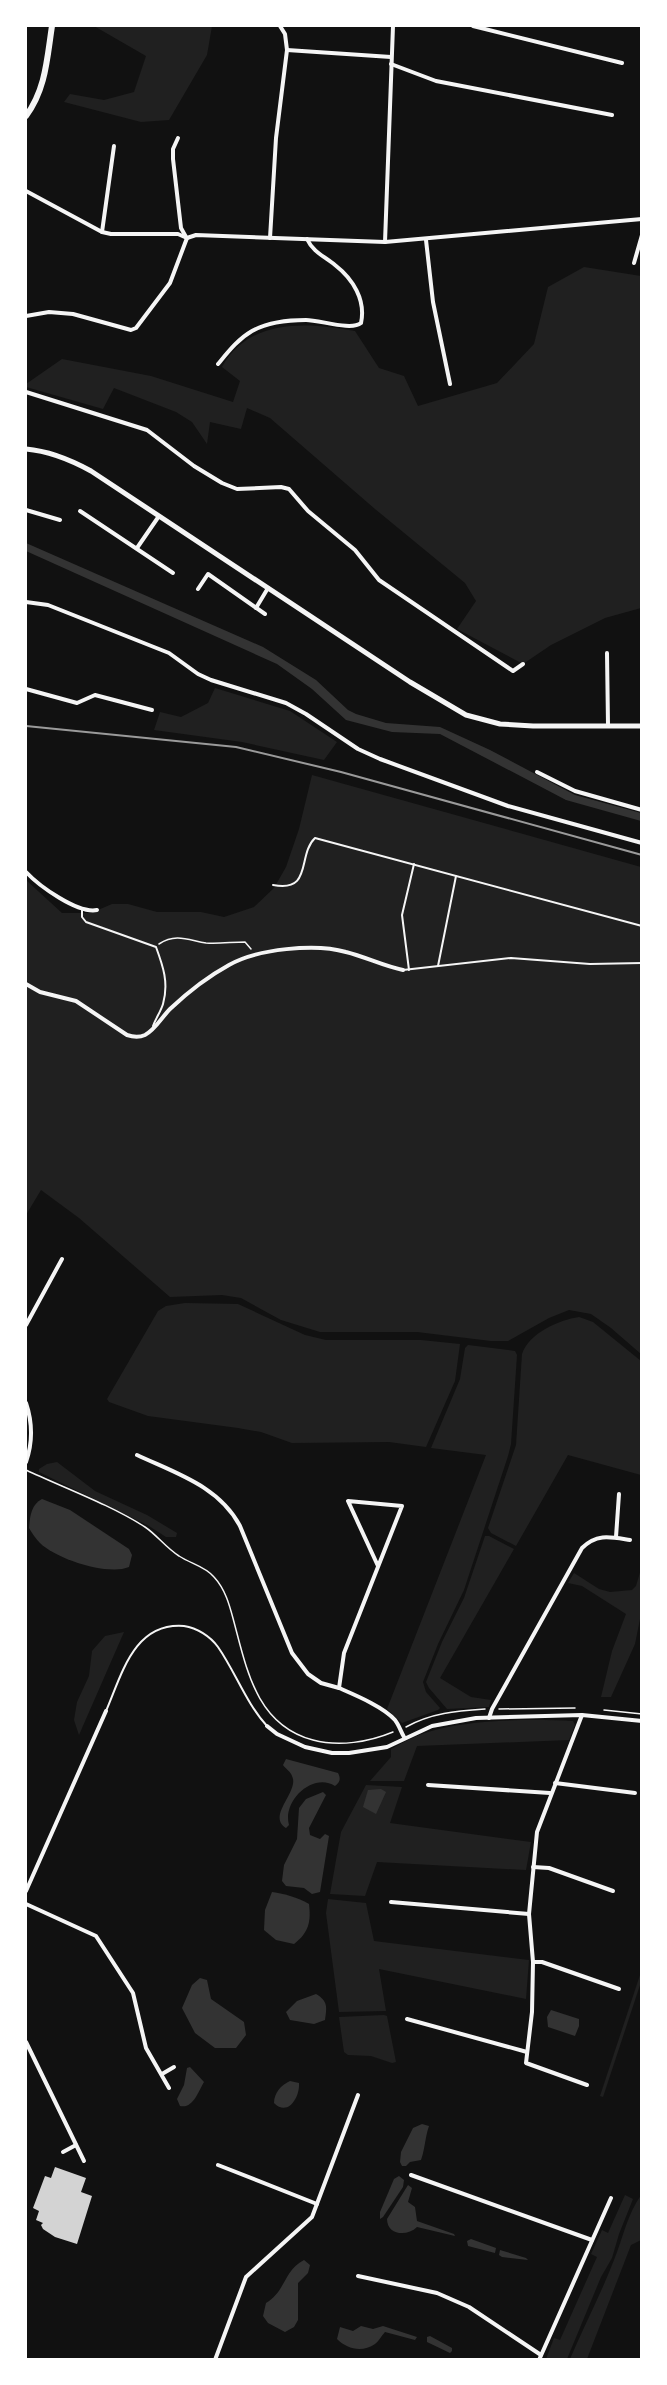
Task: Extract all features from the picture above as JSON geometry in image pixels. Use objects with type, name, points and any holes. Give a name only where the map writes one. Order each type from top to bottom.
[{"type":"main road","points":[[26,116],[42,86],[52,26]]},
{"type":"street","points":[[270,238],[276,138],[288,50],[285,34],[280,26]]},
{"type":"street","points":[[385,242],[393,26]]},
{"type":"street","points":[[473,26],[622,63]]},
{"type":"street","points":[[288,50],[391,57]]},
{"type":"street","points":[[391,64],[436,81],[612,115]]},
{"type":"street","points":[[178,138],[172,159],[181,228],[187,238]]},
{"type":"street","points":[[102,232],[114,146]]},
{"type":"street","points":[[26,191],[102,232],[178,234],[187,238],[196,235],[385,242],[642,219]]},
{"type":"street","points":[[634,263],[642,235]]},
{"type":"street","points":[[26,316],[60,312],[131,330],[136,328],[170,283],[187,238]]},
{"type":"street","points":[[218,364],[239,340],[267,324],[309,320],[352,327],[361,323],[363,303],[359,295],[338,267],[311,249],[307,239]]},
{"type":"street","points":[[426,240],[433,302],[450,384]]},
{"type":"street","points":[[26,392],[147,430],[194,466],[229,486],[244,489],[281,487],[289,489],[308,511],[355,550],[379,580],[513,671],[523,664]]},
{"type":"street","points":[[26,449],[75,462],[448,706],[466,715],[500,724],[642,726]]},
{"type":"street","points":[[26,510],[60,520]]},
{"type":"street","points":[[80,511],[173,573]]},
{"type":"street","points":[[137,548],[159,516]]},
{"type":"street","points":[[198,589],[208,574],[265,614]]},
{"type":"street","points":[[256,608],[268,588]]},
{"type":"street","points":[[26,602],[48,605],[168,653],[198,674],[211,680],[286,703],[358,749],[380,759],[508,806],[642,843]]},
{"type":"street","points":[[607,653],[609,725]]},
{"type":"street","points":[[26,689],[77,703],[95,695],[152,710]]},
{"type":"street","points":[[537,772],[575,791],[642,810]]},
{"type":"street","points":[[26,872],[64,900],[82,909],[97,910]]},
{"type":"street","points":[[26,984],[40,992],[76,1001],[127,1035],[136,1037],[153,1029],[188,992],[210,976],[232,963],[258,955],[297,949],[328,949],[345,951],[383,966],[406,970]]},
{"type":"street","points":[[26,1325],[62,1258]]},
{"type":"street","points":[[26,1403],[32,1438],[26,1462]]},
{"type":"street","points":[[137,1455],[205,1488],[228,1508],[240,1526],[292,1653],[302,1668],[315,1679],[356,1695],[389,1715],[395,1720],[404,1737]]},
{"type":"street","points":[[616,1538],[619,1494]]},
{"type":"street","points":[[339,1688],[344,1653],[402,1506],[348,1501],[378,1566]]},
{"type":"street","points":[[489,1718],[582,1548],[595,1538],[630,1540]]},
{"type":"street","points":[[26,1892],[106,1711]]},
{"type":"street","points":[[582,1715],[550,1793],[537,1832],[529,1914],[533,1962],[532,2012],[526,2063],[587,2085]]},
{"type":"street","points":[[267,1726],[294,1742],[332,1753],[387,1747],[404,1737],[432,1726],[489,1718],[582,1715],[642,1721]]},
{"type":"street","points":[[555,1783],[635,1793]]},
{"type":"street","points":[[428,1785],[550,1793]]},
{"type":"street","points":[[533,1867],[549,1868],[613,1891]]},
{"type":"street","points":[[26,1869],[33,1872]]},
{"type":"street","points":[[391,1902],[529,1914]]},
{"type":"street","points":[[26,1904],[96,1935],[133,1993],[146,2048],[169,2088]]},
{"type":"street","points":[[533,1962],[542,1962],[619,1989]]},
{"type":"street","points":[[407,2019],[527,2052]]},
{"type":"street","points":[[26,2042],[84,2161]]},
{"type":"street","points":[[162,2074],[174,2067]]},
{"type":"street","points":[[216,2360],[246,2277],[312,2217],[358,2095]]},
{"type":"street","points":[[63,2152],[76,2145]]},
{"type":"street","points":[[218,2165],[317,2204]]},
{"type":"street","points":[[411,2175],[592,2240]]},
{"type":"street","points":[[358,2276],[437,2293],[469,2307],[540,2357],[611,2198]]},
{"type":"lane","points":[[273,885],[290,886],[297,882],[303,872],[309,843],[315,838],[642,926]]},
{"type":"lane","points":[[414,864],[402,915],[406,970],[511,958],[590,964],[642,963]]},
{"type":"lane","points":[[438,966],[456,876]]},
{"type":"lane","points":[[82,909],[82,917],[86,922],[156,947],[166,987],[163,1005],[153,1029]]},
{"type":"lane","points":[[106,1711],[130,1653],[139,1641],[162,1628],[188,1627],[205,1635],[218,1647],[256,1714],[267,1726]]},
{"type":"path","points":[[156,947],[160,942],[171,938],[185,937],[206,943],[245,942],[258,955]]},
{"type":"path","points":[[26,1470],[146,1528],[166,1547],[180,1557],[202,1566],[214,1577],[226,1595],[255,1692],[266,1709],[284,1727],[306,1738],[332,1743],[357,1742],[383,1736]]},
{"type":"shaded area","points":[[94,26],[212,26],[207,55],[169,120],[141,122],[64,102],[70,94],[104,100],[134,92],[146,56]]},
{"type":"shaded area","points":[[584,267],[641,276],[641,608],[605,618],[551,645],[523,664],[457,629],[476,601],[465,583],[270,418],[247,408],[241,429],[210,422],[207,444],[192,422],[176,412],[114,388],[103,409],[26,387],[26,384],[62,359],[151,376],[233,402],[240,381],[222,367],[234,351],[248,339],[264,332],[281,327],[318,326],[355,331],[379,368],[404,376],[418,406],[497,383],[534,344],[548,287]]},
{"type":"shaded area","points":[[26,543],[263,647],[316,680],[348,710],[356,714],[386,723],[440,727],[490,750],[575,795],[641,813],[641,821],[566,800],[440,734],[392,732],[346,720],[312,689],[277,664],[26,551]]},
{"type":"shaded area","points":[[215,688],[290,711],[337,742],[324,760],[242,742],[154,730],[160,712],[181,717],[208,703]]},
{"type":"shaded area","points":[[312,775],[641,867],[641,1354],[591,1314],[569,1310],[549,1318],[508,1341],[417,1332],[320,1332],[281,1320],[241,1298],[222,1295],[170,1297],[79,1218],[41,1190],[26,1215],[26,880],[62,913],[91,913],[112,904],[128,904],[157,912],[201,912],[224,917],[254,907],[274,888],[286,867],[299,829]]},
{"type":"shaded area","points":[[185,1303],[238,1304],[305,1335],[326,1340],[421,1340],[460,1344],[455,1381],[426,1447],[389,1442],[292,1443],[261,1432],[148,1416],[109,1402],[107,1399],[158,1311],[166,1306]]},
{"type":"shaded area","points":[[579,1317],[593,1322],[641,1361],[641,1475],[568,1455],[516,1546],[491,1533],[488,1528],[516,1445],[522,1354],[538,1334],[563,1321]]},
{"type":"shaded area","points":[[468,1345],[515,1351],[517,1355],[511,1444],[464,1590],[423,1682],[426,1692],[440,1708],[402,1723],[387,1709],[486,1455],[431,1448],[460,1379],[465,1348]]},
{"type":"shaded area","points":[[57,1462],[95,1491],[147,1515],[177,1533],[176,1537],[166,1537],[149,1526],[39,1472],[39,1469],[47,1464]]},
{"type":"shaded area","points":[[42,1499],[70,1510],[129,1549],[132,1555],[129,1567],[96,1568],[70,1560],[48,1549],[29,1528],[33,1508]]},
{"type":"shaded area","points":[[485,1536],[514,1549],[440,1678],[471,1697],[491,1700],[489,1707],[447,1709],[426,1682],[442,1642],[464,1598]]},
{"type":"shaded area","points":[[641,1569],[641,1614],[635,1644],[611,1697],[601,1697],[612,1651],[626,1614],[582,1586],[568,1583],[574,1573],[599,1589],[610,1592],[632,1590],[636,1586]]},
{"type":"shaded area","points":[[124,1632],[79,1735],[74,1720],[77,1702],[89,1676],[92,1651],[105,1636]]},
{"type":"shaded area","points":[[518,1720],[573,1721],[575,1725],[569,1740],[417,1746],[404,1781],[370,1781],[391,1757],[391,1749],[412,1738],[441,1728]]},
{"type":"shaded area","points":[[286,1759],[338,1773],[340,1779],[335,1786],[318,1783],[301,1791],[290,1807],[289,1825],[286,1828],[281,1823],[281,1810],[292,1789],[293,1782],[291,1775],[283,1765]]},
{"type":"shaded area","points":[[366,1785],[402,1787],[390,1823],[531,1842],[526,1870],[377,1862],[365,1896],[330,1894],[341,1832]]},
{"type":"shaded area","points":[[381,1789],[386,1792],[376,1814],[363,1807],[368,1790]]},
{"type":"shaded area","points":[[323,1792],[326,1795],[309,1828],[310,1835],[320,1839],[325,1834],[329,1836],[320,1892],[312,1894],[304,1888],[286,1886],[282,1881],[284,1865],[297,1839],[299,1808],[306,1799]]},
{"type":"shaded area","points":[[272,1892],[291,1896],[309,1904],[308,1926],[294,1944],[276,1940],[264,1930],[265,1910]]},
{"type":"shaded area","points":[[328,1899],[366,1903],[374,1941],[529,1960],[526,1999],[379,1969],[386,2011],[339,2012],[326,1913]]},
{"type":"shaded area","points":[[641,1972],[641,1982],[603,2097],[600,2096]]},
{"type":"shaded area","points":[[200,1978],[207,1980],[211,1999],[244,2022],[246,2035],[236,2048],[215,2048],[195,2033],[182,2008],[192,1985]]},
{"type":"shaded area","points":[[316,1994],[323,1999],[326,2005],[325,2020],[314,2024],[290,2020],[286,2012],[297,2001]]},
{"type":"shaded area","points":[[551,2010],[579,2019],[575,2036],[548,2027],[547,2017]]},
{"type":"shaded area","points":[[387,2016],[396,2062],[392,2063],[371,2056],[348,2055],[344,2052],[339,2017]]},
{"type":"shaded area","points":[[190,2067],[204,2082],[192,2102],[180,2106],[177,2099],[184,2085],[187,2068]]},
{"type":"shaded area","points":[[290,2081],[299,2083],[295,2099],[288,2107],[279,2107],[274,2103],[275,2096],[281,2087]]},
{"type":"shaded area","points":[[422,2124],[429,2126],[421,2160],[402,2166],[401,2152],[413,2128]]},
{"type":"shaded area","points":[[399,2176],[404,2180],[403,2187],[380,2219],[380,2212],[394,2179]]},
{"type":"shaded area","points":[[408,2185],[412,2188],[408,2202],[415,2207],[417,2221],[455,2236],[417,2227],[403,2233],[390,2228],[387,2219]]},
{"type":"shaded area","points":[[625,2195],[633,2199],[612,2258],[601,2277],[567,2359],[546,2359],[554,2338],[560,2340],[597,2257],[591,2254],[602,2230],[608,2233]]},
{"type":"shaded area","points":[[641,2195],[641,2240],[631,2245],[587,2359],[570,2359],[609,2273],[632,2210]]},
{"type":"shaded area","points":[[471,2239],[496,2248],[495,2253],[468,2246],[467,2241]]},
{"type":"shaded area","points":[[500,2250],[528,2260],[502,2257],[499,2255]]},
{"type":"shaded area","points":[[304,2260],[310,2265],[308,2273],[298,2283],[298,2320],[294,2327],[285,2332],[268,2323],[263,2316],[266,2303],[278,2293],[292,2269]]},
{"type":"shaded area","points":[[361,2326],[373,2329],[383,2326],[417,2337],[415,2340],[385,2332],[375,2344],[360,2349],[345,2345],[337,2339],[340,2327],[353,2331]]},
{"type":"shaded area","points":[[430,2336],[452,2348],[452,2351],[450,2353],[427,2342],[427,2337]]},
{"type":"building","points":[[55,2167],[86,2178],[81,2192],[92,2196],[77,2244],[55,2237],[43,2229],[41,2225],[43,2223],[36,2220],[39,2211],[33,2208],[45,2176],[51,2178]]},
{"type":"railway","points":[[26,726],[236,747],[341,772],[642,855]]}]
